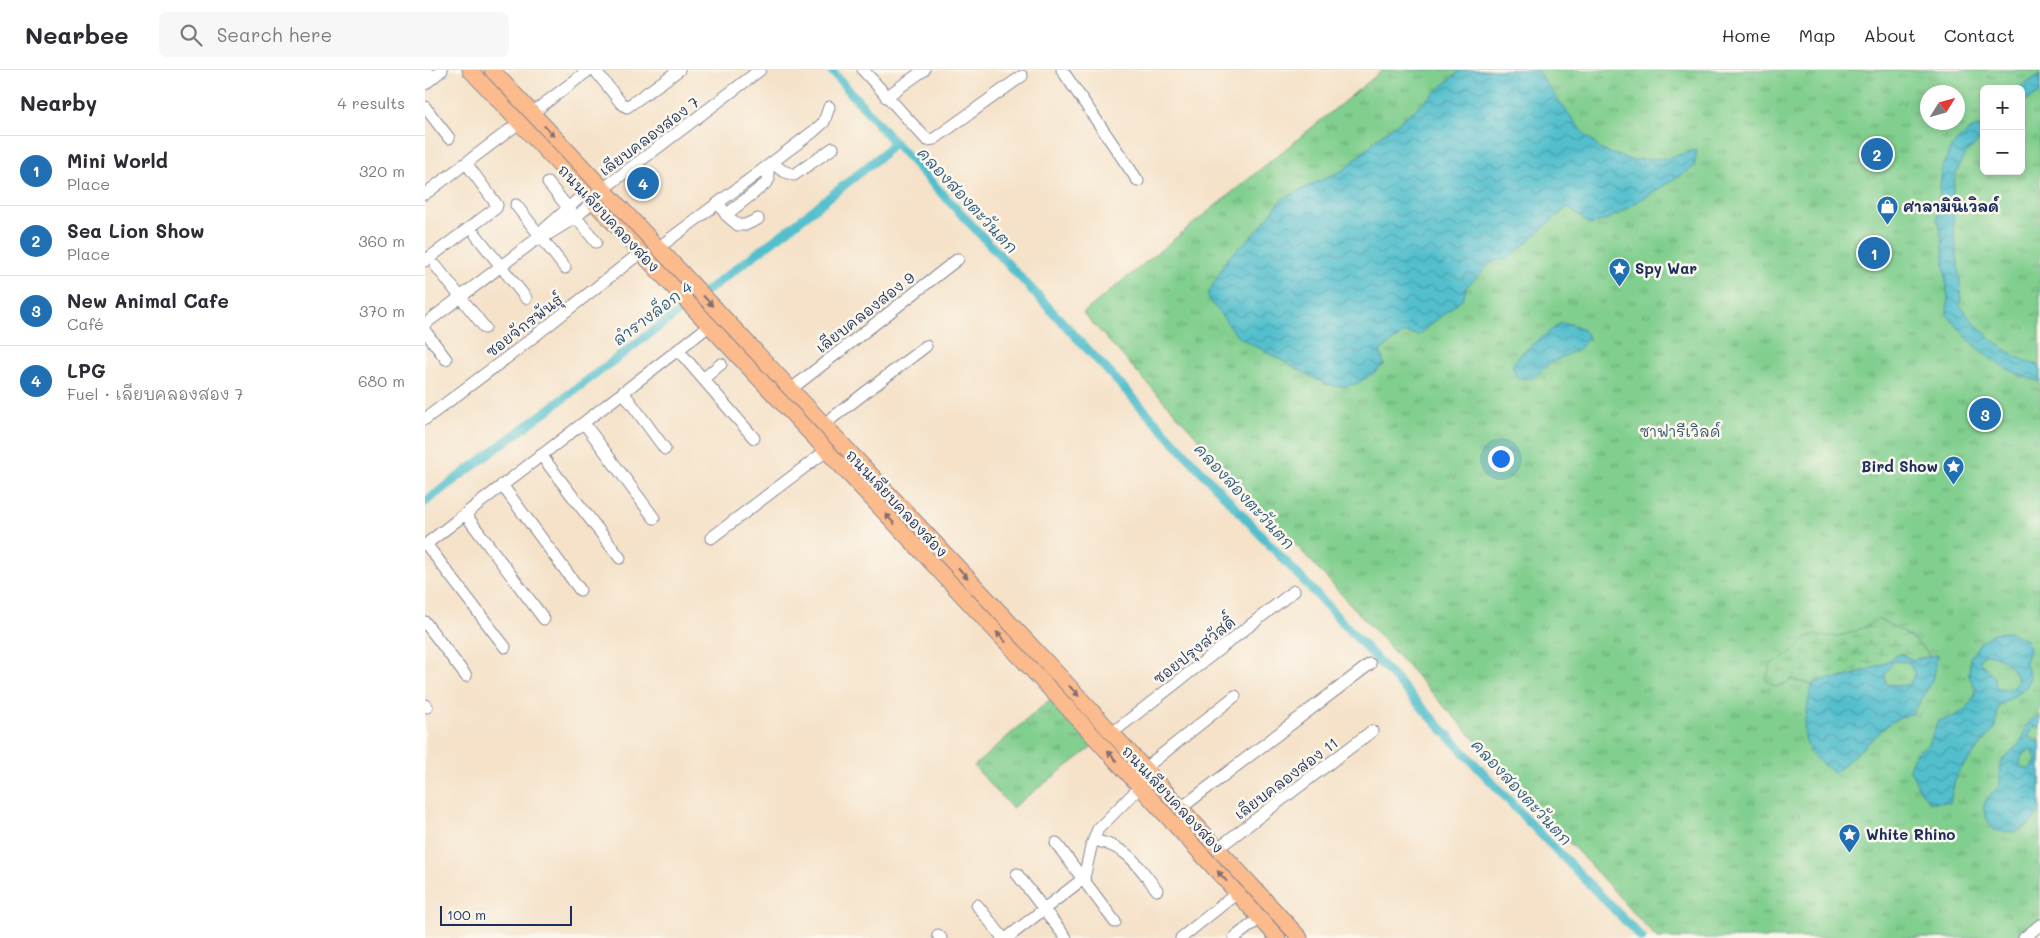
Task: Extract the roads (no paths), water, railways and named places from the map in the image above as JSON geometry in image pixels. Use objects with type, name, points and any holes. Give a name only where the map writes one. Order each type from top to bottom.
[{"type":"main road","name":"ถนนเลียบคลองสอง","points":[[470,70],[1140,787],[1278,938]]},
{"type":"main road","name":"ถนนเลียบคลองสอง","points":[[495,71],[1301,938]]},
{"type":"street","points":[[425,84],[442,70]]},
{"type":"street","points":[[532,113],[589,70]]},
{"type":"street","points":[[595,70],[621,103],[627,107],[679,70]]},
{"type":"street","name":"เลียบคลองสอง 7","points":[[603,189],[760,70]]},
{"type":"street","points":[[863,70],[924,138],[932,140],[1022,76]]},
{"type":"street","points":[[886,97],[924,70]]},
{"type":"street","points":[[1062,70],[1138,181]]},
{"type":"street","points":[[425,107],[449,138]]},
{"type":"street","points":[[658,248],[770,165],[824,122],[829,107]]},
{"type":"street","points":[[425,194],[519,123]]},
{"type":"street","points":[[770,165],[794,175],[833,148]]},
{"type":"street","points":[[425,261],[496,208],[497,205],[466,163]]},
{"type":"street","points":[[726,215],[765,184],[769,179],[770,165]]},
{"type":"street","points":[[548,182],[596,242]]},
{"type":"street","points":[[539,238],[568,207],[589,198]]},
{"type":"street","points":[[425,324],[539,238],[576,217],[589,198]]},
{"type":"street","points":[[719,203],[726,215],[739,225],[745,225],[758,219]]},
{"type":"street","points":[[516,205],[539,238],[565,268]]},
{"type":"street","points":[[477,235],[526,298]]},
{"type":"street","name":"ซอยจักรพันธุ์","points":[[425,419],[641,253]]},
{"type":"street","name":"เลียบคลองสอง 9","points":[[790,390],[958,259]]},
{"type":"street","points":[[436,266],[485,328]]},
{"type":"street","points":[[505,647],[426,544],[709,326]]},
{"type":"street","points":[[425,331],[446,359]]},
{"type":"street","points":[[823,424],[926,346]]},
{"type":"street","points":[[678,350],[753,438]]},
{"type":"street","points":[[703,379],[721,364]]},
{"type":"street","points":[[623,392],[665,449]]},
{"type":"street","points":[[584,422],[654,518]]},
{"type":"street","points":[[711,538],[826,451]]},
{"type":"street","points":[[541,455],[621,558]]},
{"type":"street","points":[[502,485],[581,590]]},
{"type":"street","points":[[465,514],[544,619]]},
{"type":"street","name":"ซอยปรุงสวัสดิ์","points":[[1112,733],[1294,590]]},
{"type":"street","points":[[425,622],[466,676]]},
{"type":"street","points":[[1181,808],[1370,664]]},
{"type":"street","points":[[1145,768],[1235,696]]},
{"type":"street","name":"เลียบคลองสอง 11","points":[[1218,848],[1373,731]]},
{"type":"street","points":[[1007,938],[1084,878],[1098,828],[1140,787]]},
{"type":"street","points":[[1094,840],[1120,849],[1131,856],[1157,890]]},
{"type":"street","points":[[1056,843],[1115,922]]},
{"type":"street","points":[[1017,874],[1065,938]]},
{"type":"street","points":[[1181,938],[1237,893]]},
{"type":"street","points":[[977,905],[1003,938]]},
{"type":"street","points":[[1233,938],[1260,918]]},
{"type":"street","points":[[2024,938],[2040,925]]},
{"type":"water","points":[[1461,70],[1536,70],[1581,130],[1601,150],[1631,160],[1667,158],[1697,150],[1694,167],[1611,218],[1590,225],[1567,207],[1508,259],[1493,261],[1466,288],[1463,298],[1418,335],[1404,333],[1380,351],[1384,365],[1357,383],[1343,386],[1325,384],[1237,336],[1207,296],[1227,259],[1259,229],[1282,199],[1345,169],[1379,137],[1412,112]]},
{"type":"water","points":[[2040,75],[2040,93],[2025,101],[2025,85],[2022,85]]},
{"type":"water","points":[[1980,126],[1980,142],[1967,152],[1957,170],[1953,192],[1960,305],[1976,325],[1995,342],[2016,356],[2040,366],[2040,382],[2012,371],[1987,356],[1966,337],[1947,314],[1948,300],[1942,240],[1937,217],[1942,168],[1951,147],[1970,130]]},
{"type":"water","points":[[1561,323],[1577,326],[1589,337],[1580,348],[1551,363],[1533,378],[1517,378],[1512,365],[1523,352]]},
{"type":"water","points":[[2011,632],[2026,640],[2029,650],[2025,662],[2030,677],[2026,687],[1998,707],[1996,727],[1956,775],[1950,803],[1929,802],[1919,788],[1909,768],[1916,752],[1929,744],[1938,721],[1958,714],[1971,703],[1976,689],[1969,676],[1970,658],[1980,643],[1993,633]],"holes":[[[1984,654],[1996,656],[2006,663],[2014,672],[2018,683],[2008,690],[1996,688],[1995,678],[1979,661]]]},
{"type":"water","points":[[1900,654],[1913,660],[1938,655],[1934,675],[1925,694],[1913,713],[1891,722],[1835,773],[1812,753],[1805,738],[1807,707],[1812,685],[1826,679],[1846,677],[1860,673]],"holes":[[[1894,661],[1909,662],[1915,674],[1909,685],[1895,686],[1886,683],[1885,673]]]},
{"type":"water","points":[[2040,715],[2040,727],[2033,727],[2029,735],[2035,742],[2040,741],[2040,811],[2021,830],[2009,832],[1994,830],[1986,816],[1984,806],[2000,785],[2001,762],[2021,741],[2027,725]],"holes":[[[2032,749],[2037,762],[2030,770],[2020,766],[2021,756]]]},
{"type":"waterway","name":"คลองสองตะวันตก","points":[[831,70],[894,142],[1527,820],[1642,938]]},
{"type":"waterway","name":"ลำรางล็อก 4","points":[[425,502],[793,226],[882,155],[894,142]]},
{"type":"place","name":"Sea Lion Show","points":[[1877,154]]},
{"type":"place","name":"LPG","points":[[643,183]]},
{"type":"place","name":"ศาลามินิเวิลด์","points":[[1887,225]]},
{"type":"place","name":"Mini World","points":[[1874,253]]},
{"type":"place","name":"Spy War","points":[[1619,287]]},
{"type":"place","name":"New Animal Cafe","points":[[1985,414]]},
{"type":"place","name":"Bird Show","points":[[1954,485]]},
{"type":"place","name":"White Rhino","points":[[1850,853]]},
{"type":"park label","name":"ซาฟารีเวิลด์","points":[[1680,431]]}]
